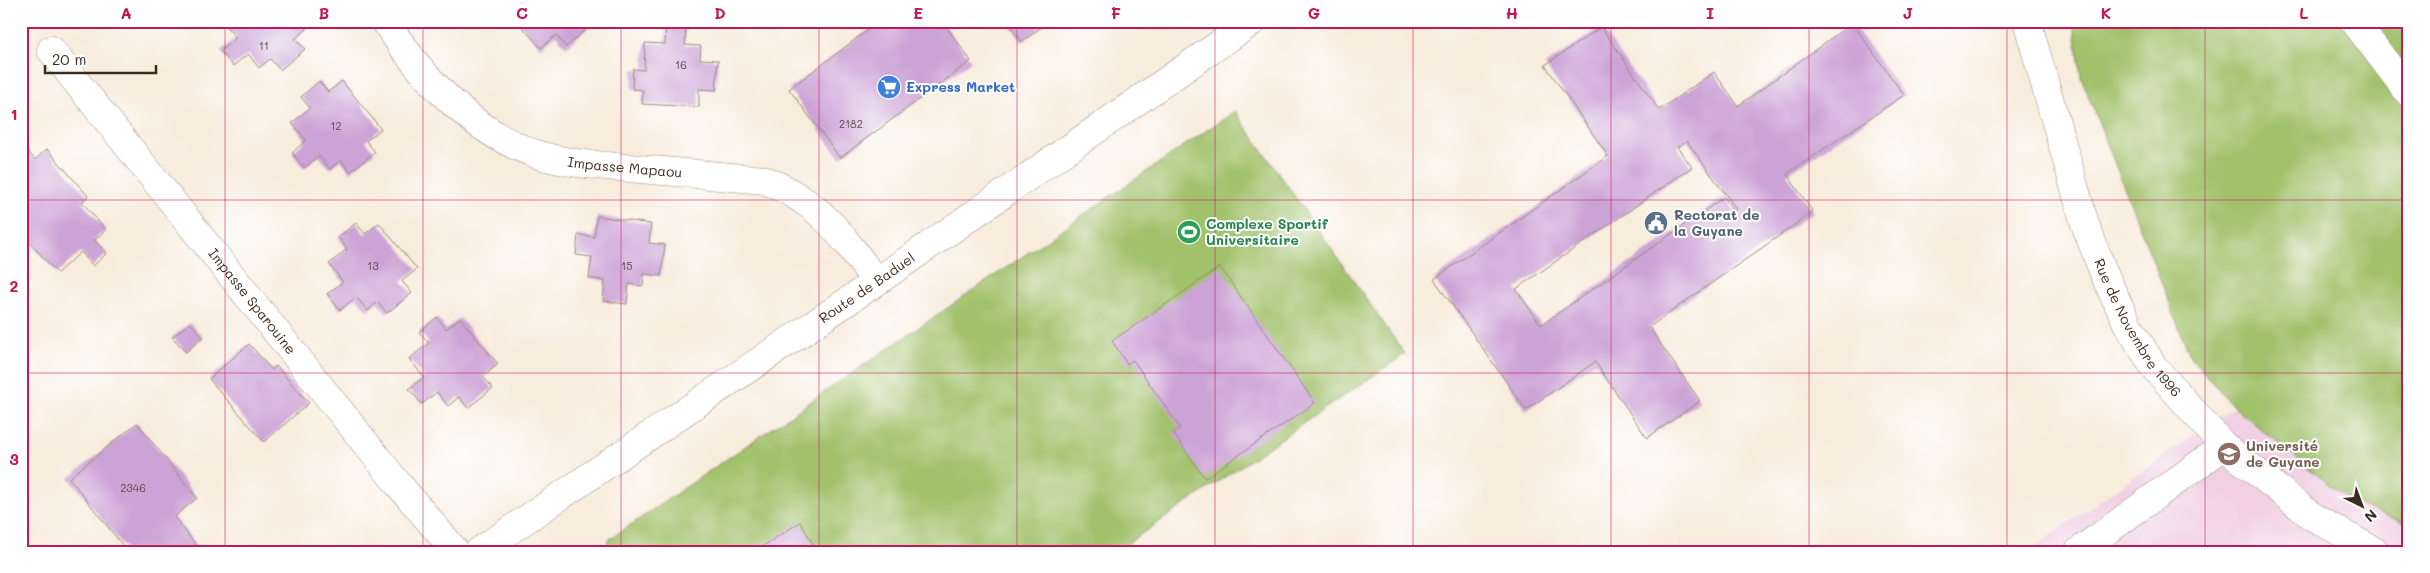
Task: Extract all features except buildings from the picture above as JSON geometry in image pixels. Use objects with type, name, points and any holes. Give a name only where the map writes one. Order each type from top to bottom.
[{"type":"street","name":"Impasse Mapaou","points":[[385,21],[406,54],[445,97],[475,122],[507,141],[536,154],[575,163],[765,180],[787,189],[822,213],[876,282]]},
{"type":"street","name":"Route de Baduel","points":[[478,552],[876,282],[1253,21]]},
{"type":"street","name":"Rue de Novembre 1996","points":[[2027,21],[2085,224],[2105,276],[2127,323],[2153,366],[2224,446],[2313,517],[2376,552]]},
{"type":"street","points":[[2354,21],[2409,93]]},
{"type":"street","name":"Impasse Sparouine","points":[[51,50],[399,485],[456,552]]},
{"type":"street","points":[[2078,552],[2224,446]]},
{"type":"shaded area","name":"Université de Guyane","points":[[2234,407],[2349,501],[2409,525],[2409,552],[2027,552]]},
{"type":"green space","points":[[2074,21],[2409,21],[2409,525],[2349,501],[2234,407],[2191,358],[2081,77]]},
{"type":"green space","name":"Complexe Sportif Universitaire","points":[[1235,111],[1405,354],[1115,552],[614,552],[607,541]]},
{"type":"place","name":"Express Market","points":[[889,87]]},
{"type":"place","name":"Rectorat de la Guyane","points":[[1656,223]]},
{"type":"place","name":"Complexe Sportif Universitaire","points":[[1189,232]]},
{"type":"place","name":"Université de Guyane","points":[[2229,454]]}]
